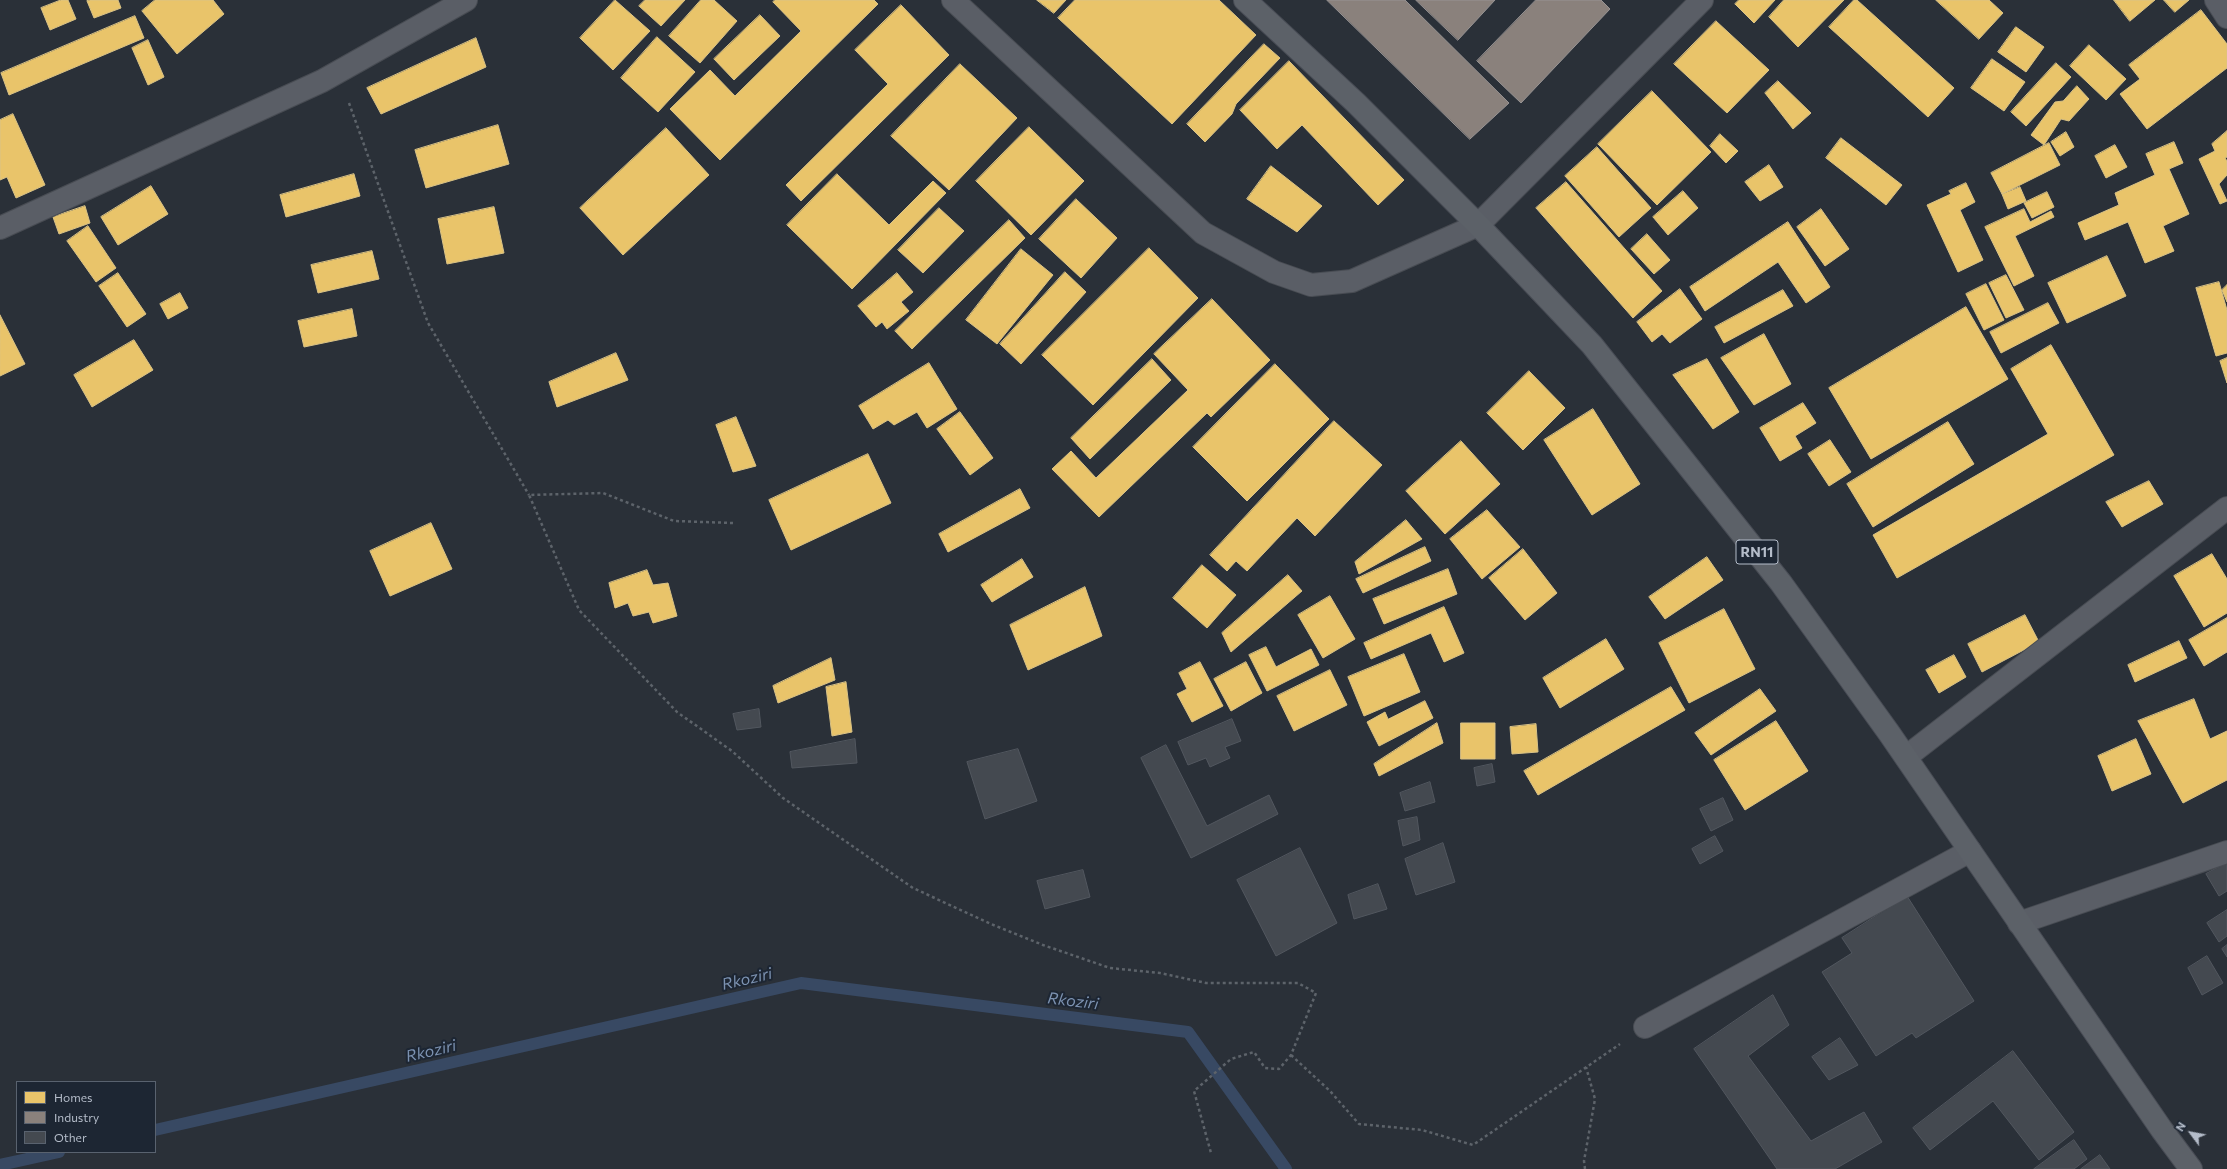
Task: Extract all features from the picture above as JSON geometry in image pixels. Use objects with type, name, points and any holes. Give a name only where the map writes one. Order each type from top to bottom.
[{"type":"main road","name":"RN11","points":[[1245,0],[1350,98],[1478,225],[1592,345],[1781,583],[1906,757],[2019,923],[2191,1169]]},
{"type":"street","points":[[0,228],[338,72],[466,0]]},
{"type":"street","points":[[953,0],[1203,233],[1274,272],[1311,285],[1352,281],[1478,225],[1702,0]]},
{"type":"street","points":[[2216,0],[2227,17]]},
{"type":"street","points":[[1906,757],[2227,508]]},
{"type":"street","points":[[1645,1027],[1970,851]]},
{"type":"street","points":[[2019,923],[2227,852]]},
{"type":"path","points":[[338,72],[428,324],[528,495],[579,610],[677,712],[732,751],[783,798],[913,888],[991,924],[1043,945],[1110,968],[1160,973],[1206,983],[1298,983],[1316,993],[1290,1055],[1279,1069],[1265,1068],[1254,1052],[1231,1059],[1194,1091],[1210,1153]]},
{"type":"path","points":[[528,495],[602,493],[674,521],[733,523]]},
{"type":"path","points":[[1290,1055],[1330,1091],[1359,1124],[1422,1130],[1473,1145],[1645,1027]]},
{"type":"path","points":[[1585,1169],[1584,1161],[1595,1098],[1586,1067]]},
{"type":"building: Homes","points":[[61,0],[68,0],[76,19],[50,30],[41,8]]},
{"type":"building: Homes","points":[[118,0],[121,8],[94,18],[87,1]]},
{"type":"building: Homes","points":[[155,0],[213,0],[224,14],[177,54],[142,11]]},
{"type":"building: Homes","points":[[615,0],[650,31],[613,70],[580,38]]},
{"type":"building: Homes","points":[[645,0],[685,0],[661,26],[639,6]]},
{"type":"building: Homes","points":[[701,0],[714,0],[737,21],[700,63],[669,36]]},
{"type":"building: Homes","points":[[775,0],[874,0],[878,4],[720,160],[670,109],[710,70],[735,96],[801,31],[773,2]]},
{"type":"building: Homes","points":[[1037,0],[1066,0],[1054,13]]},
{"type":"building: Homes","points":[[1075,0],[1219,0],[1256,35],[1172,124],[1058,18]]},
{"type":"building: Homes","points":[[1739,0],[1775,0],[1754,23],[1735,4]]},
{"type":"building: Homes","points":[[1784,0],[1844,0],[1798,47],[1769,17]]},
{"type":"building: Homes","points":[[1854,0],[1857,0],[1954,88],[1928,117],[1829,27]]},
{"type":"building: Homes","points":[[1936,0],[1989,0],[2003,13],[1979,39]]},
{"type":"building: Homes","points":[[2114,0],[2155,0],[2130,21]]},
{"type":"building: Homes","points":[[2164,0],[2189,0],[2175,12]]},
{"type":"building: Homes","points":[[901,5],[949,55],[801,201],[786,185],[888,84],[855,50]]},
{"type":"building: Homes","points":[[2201,10],[2227,44],[2227,68],[2147,129],[2120,94],[2140,79],[2129,65]]},
{"type":"building: Homes","points":[[760,15],[780,36],[734,80],[714,59]]},
{"type":"building: Homes","points":[[135,16],[144,38],[9,95],[1,73]]},
{"type":"building: Homes","points":[[1716,21],[1769,70],[1727,113],[1674,64]]},
{"type":"building: Homes","points":[[2016,27],[2044,47],[2026,72],[1998,52]]},
{"type":"building: Homes","points":[[657,37],[695,72],[658,112],[621,78]]},
{"type":"building: Homes","points":[[476,38],[486,67],[381,114],[367,88]]},
{"type":"building: Homes","points":[[148,40],[164,77],[148,85],[132,48]]},
{"type":"building: Homes","points":[[1264,44],[1280,58],[1236,104],[1232,114],[1205,142],[1187,124]]},
{"type":"building: Homes","points":[[2089,45],[2126,79],[2106,100],[2070,66]]},
{"type":"building: Homes","points":[[1992,59],[2025,82],[2004,111],[1971,88]]},
{"type":"building: Homes","points":[[1289,61],[1404,180],[1378,205],[1302,125],[1277,149],[1240,110]]},
{"type":"building: Homes","points":[[2056,63],[2071,77],[2026,126],[2011,112]]},
{"type":"building: Homes","points":[[960,64],[1017,118],[949,190],[891,136]]},
{"type":"building: Homes","points":[[1778,81],[1811,113],[1793,129],[1765,93]]},
{"type":"building: Homes","points":[[2077,86],[2089,99],[2069,121],[2061,119],[2044,145],[2031,135],[2055,102],[2063,101]]},
{"type":"building: Homes","points":[[1652,91],[1711,152],[1657,205],[1598,144]]},
{"type":"building: Homes","points":[[13,114],[45,185],[16,198],[7,177],[0,180],[0,120]]},
{"type":"building: Homes","points":[[498,125],[509,164],[426,188],[415,150]]},
{"type":"building: Homes","points":[[1029,127],[1084,181],[1031,235],[976,181]]},
{"type":"building: Homes","points":[[666,128],[709,175],[623,255],[580,208]]},
{"type":"building: Homes","points":[[2227,131],[2227,157],[2225,158],[2227,161],[2227,175],[2219,184],[2227,201],[2220,204],[2199,159],[2215,151],[2212,144]]},
{"type":"building: Homes","points":[[2066,132],[2074,147],[2060,156],[2051,142]]},
{"type":"building: Homes","points":[[1720,134],[1738,151],[1726,163],[1710,146]]},
{"type":"building: Homes","points":[[1841,138],[1902,185],[1886,205],[1826,158]]},
{"type":"building: Homes","points":[[2174,142],[2183,163],[2169,169],[2189,214],[2163,226],[2174,251],[2145,263],[2128,222],[2085,240],[2078,223],[2119,205],[2115,193],[2155,175],[2146,154]]},
{"type":"building: Homes","points":[[2049,143],[2060,165],[2002,194],[1991,173]]},
{"type":"building: Homes","points":[[2115,145],[2127,167],[2106,178],[2095,156]]},
{"type":"building: Homes","points":[[1597,147],[1651,208],[1619,237],[1565,176]]},
{"type":"building: Homes","points":[[1769,165],[1783,187],[1760,201],[1745,182]]},
{"type":"building: Homes","points":[[1271,166],[1322,206],[1297,232],[1247,199]]},
{"type":"building: Homes","points":[[354,174],[360,196],[286,217],[280,195]]},
{"type":"building: Homes","points":[[837,174],[889,225],[933,181],[946,193],[852,289],[787,225]]},
{"type":"building: Homes","points":[[1566,182],[1662,291],[1633,318],[1536,208]]},
{"type":"building: Homes","points":[[1966,183],[1975,202],[1960,210],[1983,260],[1958,272],[1927,205],[1951,194],[1949,191]]},
{"type":"building: Homes","points":[[151,186],[168,214],[118,245],[101,217]]},
{"type":"building: Homes","points":[[2020,187],[2026,201],[2008,209],[2002,194]]},
{"type":"building: Homes","points":[[1683,191],[1698,208],[1668,235],[1653,217]]},
{"type":"building: Homes","points":[[2047,192],[2054,207],[2032,218],[2024,203]]},
{"type":"building: Homes","points":[[1076,199],[1117,238],[1081,278],[1039,239]]},
{"type":"building: Homes","points":[[85,206],[90,223],[59,234],[53,217]]},
{"type":"building: Homes","points":[[494,207],[504,253],[447,264],[438,219]]},
{"type":"building: Homes","points":[[939,208],[964,231],[923,273],[898,250]]},
{"type":"building: Homes","points":[[1821,209],[1849,249],[1825,266],[1797,227]]},
{"type":"building: Homes","points":[[2024,209],[2030,222],[2051,211],[2054,217],[2015,236],[2034,276],[2014,286],[1985,227]]},
{"type":"building: Homes","points":[[1009,220],[1025,238],[912,349],[895,331]]},
{"type":"building: Homes","points":[[1788,222],[1830,287],[1806,303],[1778,262],[1705,311],[1690,287]]},
{"type":"building: Homes","points":[[88,226],[116,268],[96,282],[67,241]]},
{"type":"building: Homes","points":[[1647,234],[1670,260],[1654,274],[1631,249]]},
{"type":"building: Homes","points":[[1149,248],[1198,298],[1093,405],[1042,355]]},
{"type":"building: Homes","points":[[1021,249],[1053,275],[997,344],[966,320]]},
{"type":"building: Homes","points":[[372,251],[379,279],[318,293],[311,265]]},
{"type":"building: Homes","points":[[2107,256],[2126,296],[2067,323],[2048,283]]},
{"type":"building: Homes","points":[[1065,272],[1086,292],[1021,364],[1000,344]]},
{"type":"building: Homes","points":[[118,273],[146,314],[127,327],[99,286]]},
{"type":"building: Homes","points":[[897,273],[913,292],[901,302],[909,311],[887,329],[882,322],[876,327],[858,306]]},
{"type":"building: Homes","points":[[2006,275],[2024,310],[2006,318],[1989,283]]},
{"type":"building: Homes","points":[[2219,282],[2227,310],[2227,353],[2216,356],[2196,288]]},
{"type":"building: Homes","points":[[1986,284],[2004,320],[1984,330],[1966,294]]},
{"type":"building: Homes","points":[[2227,285],[2227,302],[2222,290]]},
{"type":"building: Homes","points":[[1680,289],[1702,319],[1670,343],[1662,334],[1652,342],[1637,322]]},
{"type":"building: Homes","points":[[1783,290],[1793,306],[1724,343],[1715,327]]},
{"type":"building: Homes","points":[[180,293],[188,308],[168,319],[160,304]]},
{"type":"building: Homes","points":[[1212,299],[1270,360],[1211,417],[1207,413],[1099,517],[1052,469],[1071,451],[1096,478],[1188,390],[1154,354]]},
{"type":"building: Homes","points":[[2048,303],[2059,323],[2001,353],[1990,332]]},
{"type":"building: Homes","points":[[1966,307],[2008,379],[1871,459],[1829,388]]},
{"type":"building: Homes","points":[[352,309],[357,336],[304,347],[298,321]]},
{"type":"building: Homes","points":[[0,315],[25,364],[0,376]]},
{"type":"building: Homes","points":[[1764,334],[1791,384],[1754,405],[1721,358]]},
{"type":"building: Homes","points":[[134,340],[153,370],[92,407],[74,375]]},
{"type":"building: Homes","points":[[2051,345],[2114,455],[1897,578],[1873,535],[2048,434],[2011,369]]},
{"type":"building: Homes","points":[[616,353],[628,380],[557,407],[549,382]]},
{"type":"building: Homes","points":[[2227,358],[2227,383],[2220,361]]},
{"type":"building: Homes","points":[[1152,359],[1171,380],[1090,459],[1071,438]]},
{"type":"building: Homes","points":[[1707,359],[1739,412],[1713,429],[1673,375]]},
{"type":"building: Homes","points":[[929,363],[957,409],[927,428],[917,412],[894,425],[888,420],[873,429],[859,406]]},
{"type":"building: Homes","points":[[1275,364],[1329,419],[1247,501],[1193,447]]},
{"type":"building: Homes","points":[[1529,371],[1565,408],[1523,450],[1487,413]]},
{"type":"building: Homes","points":[[1803,403],[1816,423],[1795,436],[1802,448],[1780,461],[1760,428]]},
{"type":"building: Homes","points":[[1593,409],[1640,484],[1592,515],[1544,440]]},
{"type":"building: Homes","points":[[960,412],[993,458],[970,475],[937,429]]},
{"type":"building: Homes","points":[[736,417],[756,466],[733,472],[716,425]]},
{"type":"building: Homes","points":[[1334,421],[1382,465],[1315,536],[1297,518],[1247,571],[1236,561],[1227,571],[1210,555]]},
{"type":"building: Homes","points":[[1948,422],[1974,464],[1873,527],[1847,484]]},
{"type":"building: Homes","points":[[1830,440],[1851,472],[1829,486],[1808,454]]},
{"type":"building: Homes","points":[[1461,441],[1500,484],[1445,534],[1406,491]]},
{"type":"building: Homes","points":[[868,454],[891,503],[791,550],[769,500]]},
{"type":"building: Homes","points":[[2149,481],[2163,504],[2122,527],[2106,502]]},
{"type":"building: Homes","points":[[1020,489],[1030,508],[948,552],[939,534]]},
{"type":"building: Homes","points":[[1487,510],[1520,547],[1482,579],[1450,539]]},
{"type":"building: Homes","points":[[1406,520],[1422,539],[1359,574],[1355,562]]},
{"type":"building: Homes","points":[[431,523],[452,569],[390,596],[370,551]]},
{"type":"building: Homes","points":[[1425,547],[1431,561],[1363,593],[1356,579]]},
{"type":"building: Homes","points":[[1523,549],[1557,593],[1525,620],[1489,578]]},
{"type":"building: Homes","points":[[2212,554],[2227,579],[2227,613],[2204,627],[2174,576]]},
{"type":"building: Homes","points":[[1707,557],[1723,580],[1665,619],[1649,597]]},
{"type":"building: Homes","points":[[1022,559],[1033,577],[992,602],[981,585]]},
{"type":"building: Homes","points":[[1202,565],[1236,595],[1207,628],[1173,598]]},
{"type":"building: Homes","points":[[1448,569],[1457,594],[1384,624],[1373,599]]},
{"type":"building: Homes","points":[[647,570],[653,585],[668,583],[677,616],[653,623],[649,612],[633,616],[628,603],[615,608],[609,583]]},
{"type":"building: Homes","points":[[1288,575],[1302,591],[1231,652],[1222,633]]},
{"type":"building: Homes","points":[[1085,587],[1102,636],[1028,670],[1010,625]]},
{"type":"building: Homes","points":[[1330,596],[1355,639],[1323,658],[1298,615]]},
{"type":"building: Homes","points":[[1444,607],[1464,653],[1444,662],[1431,633],[1371,659],[1364,643]]},
{"type":"building: Homes","points":[[1724,609],[1755,669],[1689,703],[1659,643]]},
{"type":"building: Homes","points":[[2025,615],[2039,642],[1982,672],[1968,644]]},
{"type":"building: Homes","points":[[2227,618],[2227,652],[2204,666],[2189,640]]},
{"type":"building: Homes","points":[[1606,639],[1624,669],[1560,708],[1543,678]]},
{"type":"building: Homes","points":[[2179,641],[2187,658],[2135,682],[2128,665]]},
{"type":"building: Homes","points":[[1266,647],[1276,667],[1311,649],[1319,665],[1267,691],[1249,655]]},
{"type":"building: Homes","points":[[1404,654],[1420,692],[1364,716],[1348,677]]},
{"type":"building: Homes","points":[[1954,655],[1966,677],[1939,693],[1926,670]]},
{"type":"building: Homes","points":[[831,658],[835,680],[778,703],[773,686]]},
{"type":"building: Homes","points":[[1200,662],[1223,706],[1192,722],[1177,694],[1187,689],[1179,673]]},
{"type":"building: Homes","points":[[1246,662],[1262,693],[1231,711],[1214,679]]},
{"type":"building: Homes","points":[[1330,670],[1347,705],[1294,731],[1277,696]]},
{"type":"building: Homes","points":[[846,682],[852,732],[832,736],[826,687]]},
{"type":"building: Homes","points":[[1671,687],[1685,710],[1538,795],[1524,771]]},
{"type":"building: Homes","points":[[1760,689],[1776,711],[1711,755],[1695,733]]},
{"type":"building: Homes","points":[[2194,699],[2210,739],[2227,731],[2227,780],[2183,803],[2138,721]]},
{"type":"building: Homes","points":[[1425,701],[1433,718],[1379,746],[1367,722],[1385,712],[1388,719]]},
{"type":"building: Homes","points":[[1776,721],[1808,771],[1745,810],[1714,760]]},
{"type":"building: Homes","points":[[1437,723],[1443,743],[1379,776],[1374,764]]},
{"type":"building: Homes","points":[[1461,723],[1495,723],[1495,759],[1461,759]]},
{"type":"building: Homes","points":[[1536,724],[1538,752],[1512,754],[1510,727]]},
{"type":"building: Homes","points":[[2136,739],[2151,774],[2112,791],[2098,756]]},
{"type":"building: Industry","points":[[1327,0],[1405,0],[1509,103],[1470,139]]},
{"type":"building: Industry","points":[[1416,0],[1495,0],[1458,40]]},
{"type":"building: Industry","points":[[1536,0],[1601,0],[1610,9],[1521,103],[1477,61]]},
{"type":"building: Other","points":[[759,709],[761,727],[737,730],[733,714]]},
{"type":"building: Other","points":[[1232,719],[1241,741],[1225,747],[1230,758],[1210,767],[1206,758],[1188,765],[1178,742]]},
{"type":"building: Other","points":[[855,739],[857,763],[792,768],[790,752]]},
{"type":"building: Other","points":[[1166,745],[1207,826],[1269,795],[1278,814],[1191,858],[1141,758]]},
{"type":"building: Other","points":[[1018,749],[1037,801],[985,819],[967,762]]},
{"type":"building: Other","points":[[1492,764],[1495,782],[1477,786],[1474,768]]},
{"type":"building: Other","points":[[1430,782],[1435,802],[1405,811],[1400,793]]},
{"type":"building: Other","points":[[1723,798],[1733,820],[1711,831],[1700,809]]},
{"type":"building: Other","points":[[1417,817],[1420,840],[1403,846],[1398,821]]},
{"type":"building: Other","points":[[1715,836],[1723,851],[1700,864],[1692,849]]},
{"type":"building: Other","points":[[1443,843],[1455,882],[1416,895],[1405,859]]},
{"type":"building: Other","points":[[1300,848],[1337,923],[1276,956],[1237,880]]},
{"type":"building: Other","points":[[2227,863],[2227,891],[2219,896],[2206,874]]},
{"type":"building: Other","points":[[1083,870],[1090,897],[1045,909],[1037,881]]},
{"type":"building: Other","points":[[1378,884],[1387,909],[1354,919],[1348,895]]},
{"type":"building: Other","points":[[1907,896],[1974,1001],[1916,1038],[1912,1033],[1876,1056],[1822,972],[1852,953],[1842,938]]},
{"type":"building: Other","points":[[2227,910],[2227,936],[2219,942],[2207,923]]},
{"type":"building: Other","points":[[2227,945],[2227,957],[2222,949]]},
{"type":"building: Other","points":[[2207,956],[2223,983],[2202,995],[2188,968]]},
{"type":"building: Other","points":[[1773,995],[1789,1025],[1748,1056],[1811,1141],[1864,1112],[1882,1142],[1835,1169],[1777,1169],[1694,1049]]},
{"type":"building: Other","points":[[1840,1038],[1858,1065],[1829,1080],[1812,1057]]},
{"type":"building: Other","points":[[2013,1051],[2074,1132],[2039,1160],[1993,1101],[1930,1150],[1913,1128]]},
{"type":"building: Other","points":[[2074,1140],[2087,1159],[2074,1169],[2034,1169]]},
{"type":"building: Other","points":[[2100,1155],[2110,1169],[2081,1169]]},
{"type":"waterway","name":"Rkoziri","points":[[156,1130],[801,983],[1188,1032],[1286,1169]]},
{"type":"waterway","name":"Rkoziri","points":[[0,1165],[54,1153]]}]
